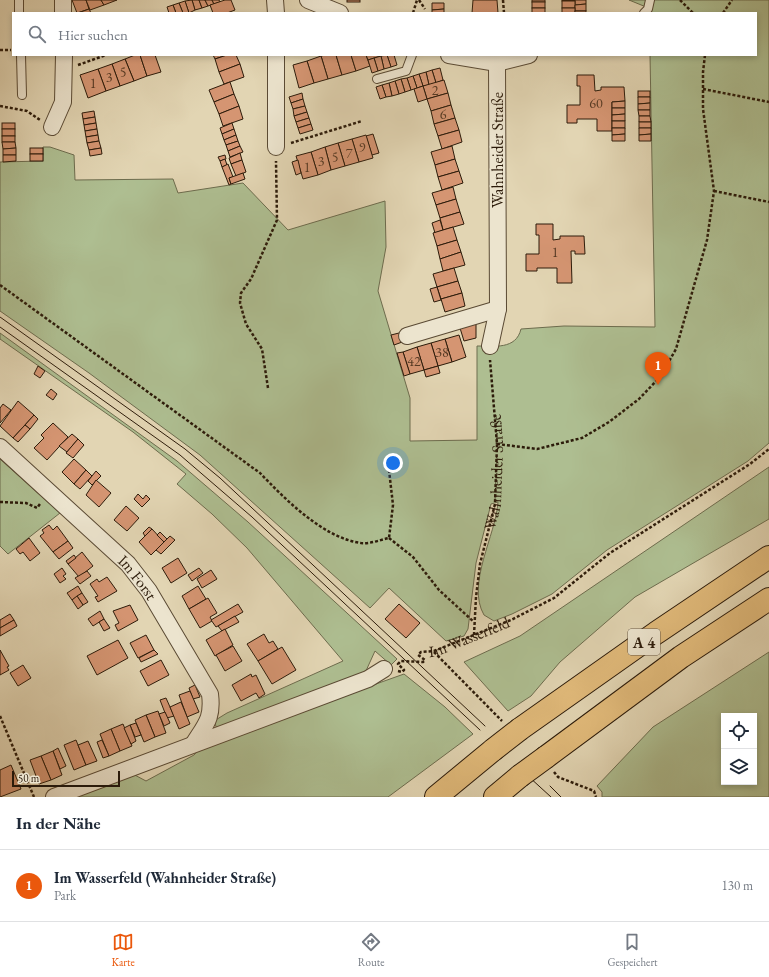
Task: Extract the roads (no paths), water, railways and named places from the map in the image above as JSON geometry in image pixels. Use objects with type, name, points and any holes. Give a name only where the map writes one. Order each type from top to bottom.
[{"type":"highway","name":"A 4","points":[[436,797],[493,750],[511,725],[656,633],[769,557]]},
{"type":"highway","name":"A 4","points":[[495,797],[520,776],[681,657],[769,598]]},
{"type":"street","points":[[62,0],[63,12]]},
{"type":"street","points":[[275,0],[276,12]]},
{"type":"street","points":[[308,0],[338,12]]},
{"type":"street","points":[[276,56],[276,148]]},
{"type":"street","points":[[455,56],[497,63],[525,56]]},
{"type":"street","points":[[52,127],[63,102],[64,63]]},
{"type":"street","name":"Wahnheider Straße","points":[[490,346],[498,309],[497,63]]},
{"type":"street","points":[[407,336],[498,309]]},
{"type":"street","name":"Im Forst","points":[[0,447],[128,564],[149,591],[210,694],[212,709],[208,720],[194,743]]},
{"type":"street","points":[[54,797],[194,743],[368,679],[384,669]]},
{"type":"lane","points":[[19,0],[19,12]]},
{"type":"lane","points":[[645,12],[648,9],[650,0]]},
{"type":"lane","points":[[21,56],[22,95]]},
{"type":"lane","points":[[377,79],[406,71],[412,56]]},
{"type":"tram line","points":[[0,317],[185,449],[220,478],[485,726]]},
{"type":"tram line","points":[[0,327],[180,455],[252,517],[480,730]]},
{"type":"tram line","points":[[528,776],[551,797]]},
{"type":"tram line","points":[[550,786],[561,797]]},
{"type":"place","name":"Im Wasserfeld (Wahnheider Straße)","points":[[658,385]]}]
